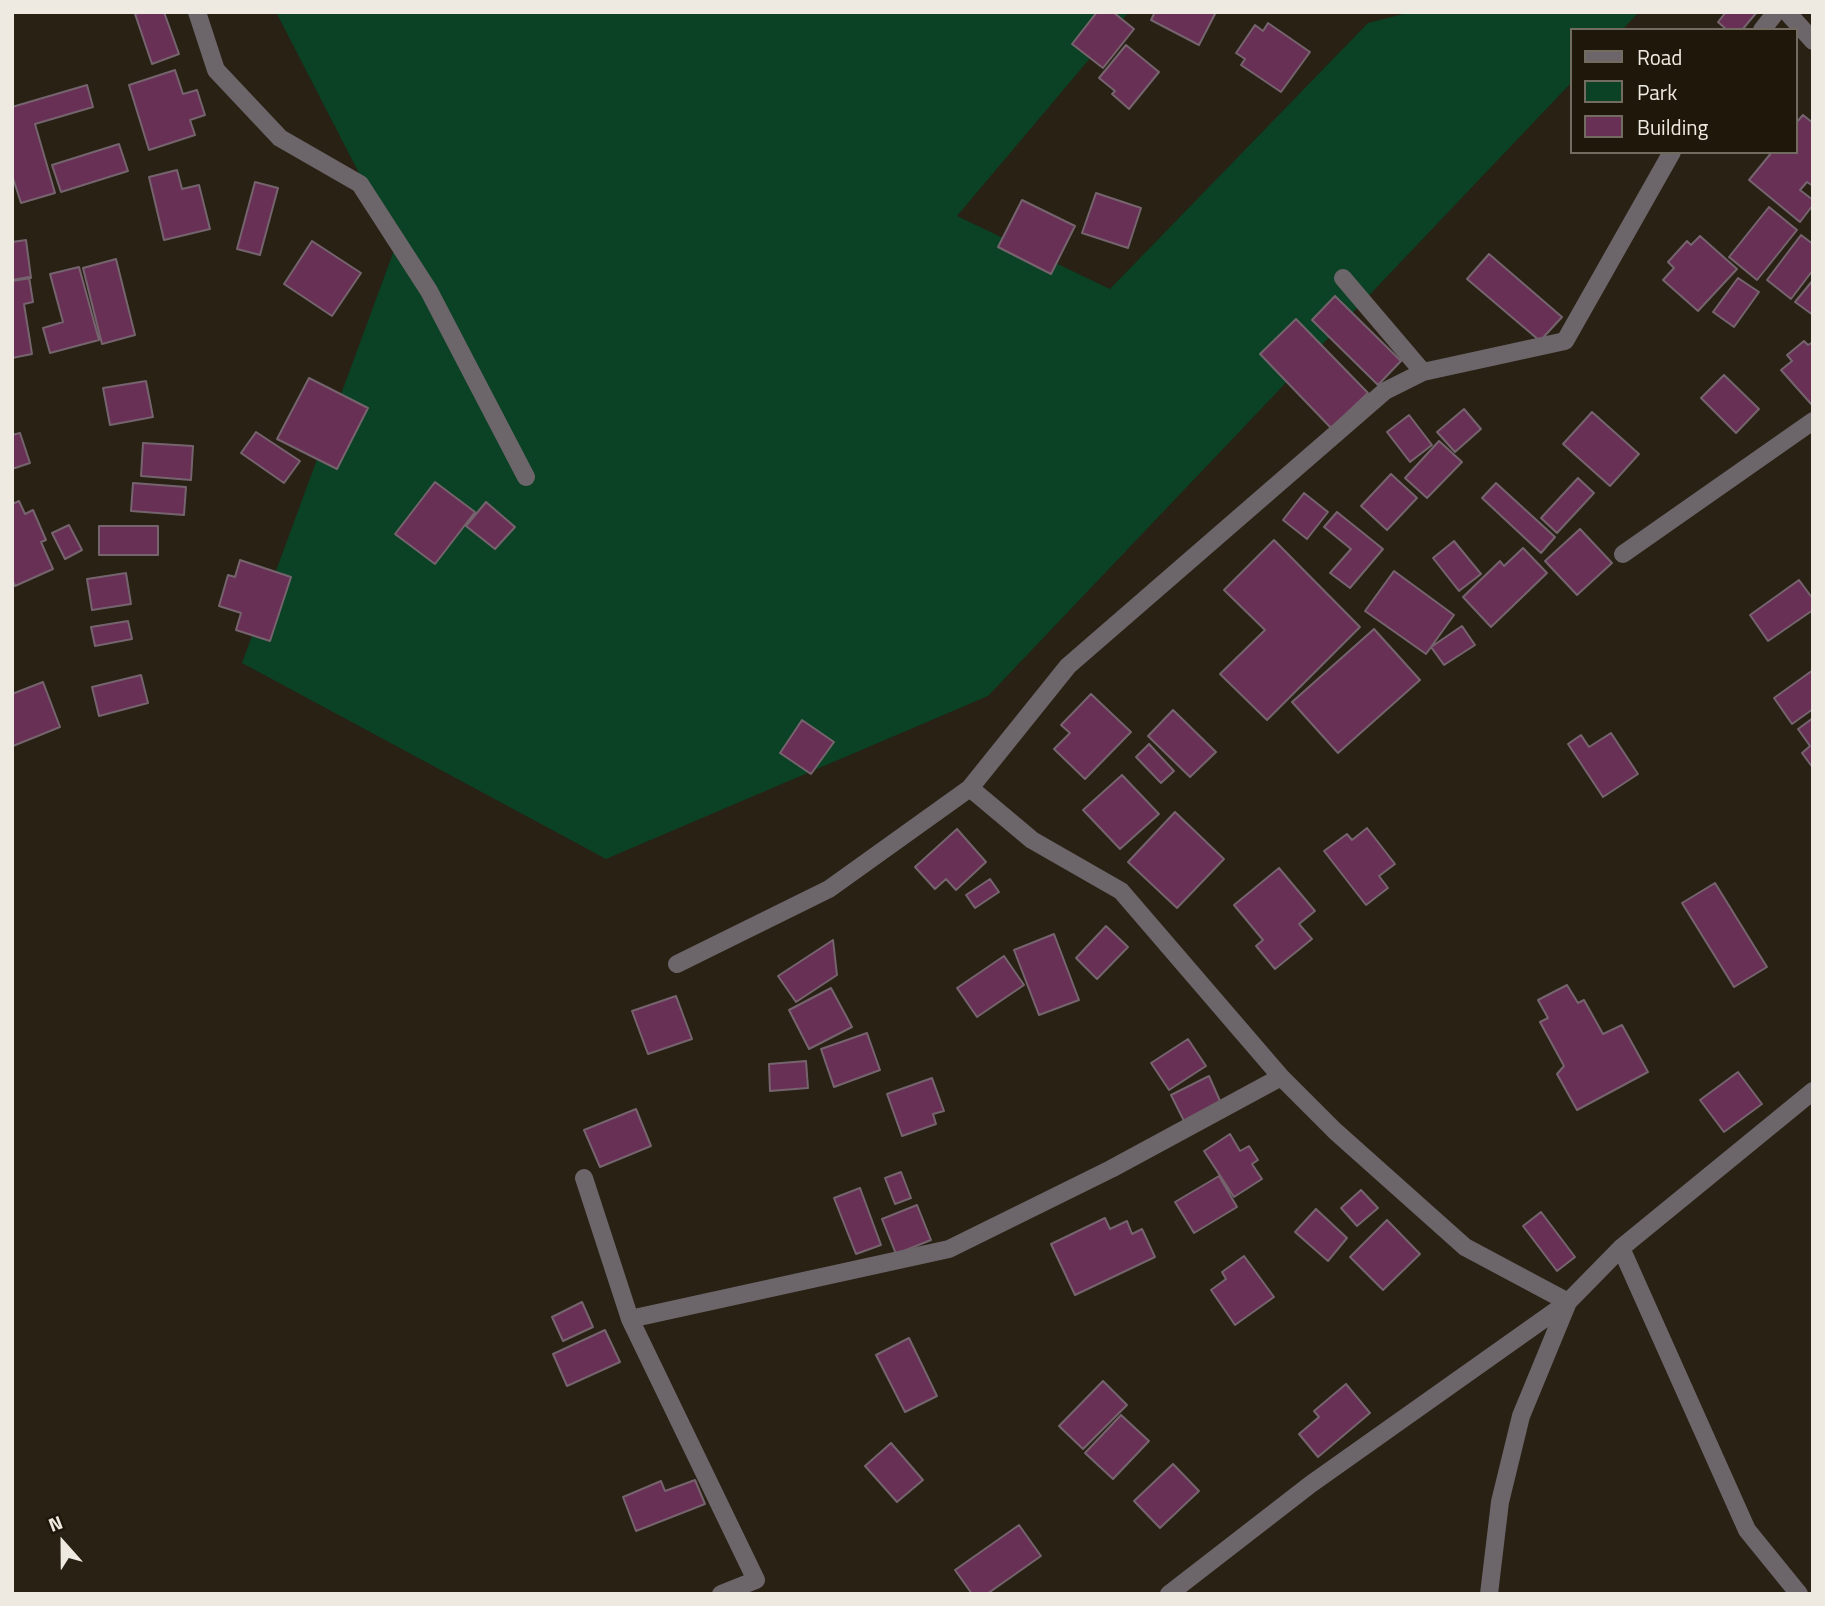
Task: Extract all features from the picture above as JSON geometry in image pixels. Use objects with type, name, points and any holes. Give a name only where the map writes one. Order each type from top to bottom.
[{"type":"street","points":[[197,12],[216,70],[280,138],[360,184],[429,291],[526,477]]},
{"type":"street","points":[[1764,28],[1776,12]]},
{"type":"street","points":[[1787,12],[1813,41]]},
{"type":"street","points":[[677,964],[829,889],[970,788],[1068,666],[1385,391],[1423,372],[1565,341],[1671,154]]},
{"type":"street","points":[[1343,278],[1423,372]]},
{"type":"street","points":[[1623,554],[1813,421]]},
{"type":"street","points":[[970,788],[1032,840],[1121,891],[1281,1077],[1335,1131],[1465,1247],[1568,1302]]},
{"type":"street","points":[[630,1319],[949,1249],[1111,1169],[1281,1077]]},
{"type":"street","points":[[1169,1594],[1311,1483],[1568,1302],[1621,1248],[1813,1091]]},
{"type":"street","points":[[584,1178],[630,1319],[756,1580],[721,1594]]},
{"type":"street","points":[[1621,1248],[1747,1530],[1799,1594]]},
{"type":"street","points":[[1489,1594],[1500,1502],[1521,1416],[1568,1302]]},
{"type":"green space","points":[[276,12],[1129,12],[957,216],[1110,289],[1368,23],[1411,12],[1639,12],[1624,28],[1570,28],[1570,84],[988,696],[606,859],[242,663],[396,245]]},
{"type":"building","points":[[164,12],[179,54],[152,64],[135,14]]},
{"type":"building","points":[[1097,12],[1113,12],[1134,29],[1103,68],[1072,44]]},
{"type":"building","points":[[1155,12],[1216,12],[1199,45],[1151,20]]},
{"type":"building","points":[[1726,12],[1757,12],[1744,28],[1725,28],[1718,22]]},
{"type":"building","points":[[1268,23],[1310,52],[1281,92],[1241,65],[1245,59],[1236,53],[1255,25],[1263,31]]},
{"type":"building","points":[[1126,45],[1159,72],[1129,109],[1112,94],[1115,91],[1099,78]]},
{"type":"building","points":[[175,70],[183,94],[197,90],[205,115],[190,120],[195,135],[149,150],[129,85]]},
{"type":"building","points":[[87,85],[93,107],[35,124],[55,193],[21,203],[12,175],[12,107]]},
{"type":"building","points":[[1803,115],[1813,123],[1813,186],[1807,182],[1800,190],[1813,200],[1813,205],[1800,222],[1749,180],[1770,154],[1797,154],[1797,122]]},
{"type":"building","points":[[119,144],[128,171],[61,192],[52,165]]},
{"type":"building","points":[[177,170],[182,189],[199,185],[210,229],[164,240],[149,177]]},
{"type":"building","points":[[255,182],[278,188],[260,255],[237,249]]},
{"type":"building","points":[[1096,193],[1141,208],[1128,248],[1082,233]]},
{"type":"building","points":[[1022,200],[1075,226],[1051,274],[998,247]]},
{"type":"building","points":[[1769,207],[1797,230],[1757,280],[1729,257]]},
{"type":"building","points":[[1801,235],[1813,244],[1813,270],[1791,299],[1767,280]]},
{"type":"building","points":[[1700,236],[1737,269],[1698,311],[1663,280],[1674,268],[1668,262],[1687,241],[1691,245]]},
{"type":"building","points":[[26,240],[31,278],[12,281],[12,242]]},
{"type":"building","points":[[312,241],[361,273],[332,316],[284,284]]},
{"type":"building","points":[[1489,254],[1562,317],[1540,341],[1467,279]]},
{"type":"building","points":[[116,259],[135,335],[102,344],[83,268]]},
{"type":"building","points":[[79,267],[99,340],[50,353],[43,328],[63,322],[50,274]]},
{"type":"building","points":[[29,277],[33,302],[24,304],[32,354],[12,358],[12,280]]},
{"type":"building","points":[[1738,278],[1759,292],[1734,327],[1713,312]]},
{"type":"building","points":[[1813,280],[1813,315],[1795,302]]},
{"type":"building","points":[[1335,296],[1401,361],[1378,385],[1312,320]]},
{"type":"building","points":[[1296,319],[1368,393],[1331,428],[1260,354]]},
{"type":"building","points":[[1804,341],[1808,345],[1813,342],[1812,405],[1781,370],[1792,361],[1787,355]]},
{"type":"building","points":[[1724,375],[1759,409],[1736,433],[1701,398]]},
{"type":"building","points":[[309,378],[368,408],[337,469],[277,439]]},
{"type":"building","points":[[146,381],[153,417],[110,425],[103,388]]},
{"type":"building","points":[[1464,409],[1481,429],[1455,452],[1437,432]]},
{"type":"building","points":[[1592,412],[1639,454],[1610,486],[1563,444]]},
{"type":"building","points":[[1409,415],[1432,445],[1410,462],[1387,432]]},
{"type":"building","points":[[256,432],[300,461],[284,483],[241,453]]},
{"type":"building","points":[[20,433],[30,463],[12,469],[12,435]]},
{"type":"building","points":[[1439,441],[1462,462],[1427,498],[1405,478]]},
{"type":"building","points":[[143,443],[193,446],[191,480],[141,476]]},
{"type":"building","points":[[1391,474],[1417,498],[1387,530],[1361,506]]},
{"type":"building","points":[[1578,478],[1594,493],[1557,533],[1541,518]]},
{"type":"building","points":[[435,482],[475,512],[435,564],[395,534]]},
{"type":"building","points":[[133,483],[186,487],[184,515],[131,511]]},
{"type":"building","points":[[1496,483],[1555,537],[1541,553],[1482,498]]},
{"type":"building","points":[[1304,493],[1328,512],[1307,539],[1283,520]]},
{"type":"building","points":[[19,501],[25,514],[33,510],[46,540],[41,542],[53,569],[15,586],[12,580],[12,504]]},
{"type":"building","points":[[486,502],[515,527],[495,549],[466,526]]},
{"type":"building","points":[[1337,512],[1383,549],[1350,588],[1330,573],[1351,549],[1324,527]]},
{"type":"building","points":[[69,525],[82,550],[65,559],[52,533]]},
{"type":"building","points":[[99,526],[158,526],[158,555],[99,555]]},
{"type":"building","points":[[1580,529],[1612,563],[1577,595],[1545,561]]},
{"type":"building","points":[[1274,540],[1360,627],[1267,720],[1220,674],[1265,630],[1224,590]]},
{"type":"building","points":[[1454,541],[1481,574],[1459,591],[1433,558]]},
{"type":"building","points":[[1523,548],[1547,573],[1491,627],[1463,597],[1500,561],[1504,566]]},
{"type":"building","points":[[240,560],[291,577],[270,641],[236,630],[241,613],[219,606],[228,575],[235,577]]},
{"type":"building","points":[[1394,571],[1454,615],[1426,654],[1365,611]]},
{"type":"building","points":[[126,573],[131,604],[92,610],[87,579]]},
{"type":"building","points":[[1799,580],[1813,599],[1813,610],[1768,641],[1750,615]]},
{"type":"building","points":[[128,621],[132,639],[95,646],[91,627]]},
{"type":"building","points":[[1462,626],[1475,645],[1444,665],[1431,647]]},
{"type":"building","points":[[1374,629],[1420,680],[1338,753],[1292,702]]},
{"type":"building","points":[[1813,670],[1813,709],[1792,724],[1774,698]]},
{"type":"building","points":[[141,675],[148,703],[99,716],[92,687]]},
{"type":"building","points":[[43,682],[60,727],[13,746],[12,694]]},
{"type":"building","points":[[1091,694],[1131,732],[1085,779],[1054,749],[1070,733],[1061,725]]},
{"type":"building","points":[[1173,710],[1216,752],[1190,777],[1148,736]]},
{"type":"building","points":[[1813,718],[1813,768],[1802,753],[1810,746],[1798,729]]},
{"type":"building","points":[[802,720],[834,742],[811,774],[780,753]]},
{"type":"building","points":[[1611,733],[1638,774],[1603,797],[1568,744],[1581,735],[1589,747]]},
{"type":"building","points":[[1149,744],[1174,771],[1161,783],[1136,757]]},
{"type":"building","points":[[1122,775],[1159,814],[1120,849],[1083,810]]},
{"type":"building","points":[[1175,812],[1224,859],[1177,908],[1128,862]]},
{"type":"building","points":[[1367,828],[1395,864],[1379,876],[1388,888],[1366,905],[1324,851],[1347,834],[1352,840]]},
{"type":"building","points":[[957,829],[986,862],[956,890],[946,879],[935,889],[915,867]]},
{"type":"building","points":[[1279,868],[1315,911],[1299,924],[1312,939],[1275,969],[1256,946],[1263,940],[1234,905]]},
{"type":"building","points":[[990,879],[999,892],[975,908],[966,895]]},
{"type":"building","points":[[1715,883],[1767,967],[1734,987],[1682,903]]},
{"type":"building","points":[[1106,926],[1128,947],[1097,979],[1076,958]]},
{"type":"building","points":[[1054,934],[1079,1000],[1039,1015],[1014,950]]},
{"type":"building","points":[[833,940],[837,975],[796,1002],[778,976]]},
{"type":"building","points":[[1004,956],[1024,985],[977,1017],[957,988]]},
{"type":"building","points":[[1567,985],[1578,1003],[1584,1000],[1603,1034],[1622,1025],[1648,1072],[1577,1110],[1557,1074],[1564,1066],[1540,1022],[1548,1018],[1538,1000]]},
{"type":"building","points":[[831,988],[852,1027],[809,1049],[789,1010]]},
{"type":"building","points":[[676,996],[692,1039],[648,1054],[632,1011]]},
{"type":"building","points":[[867,1033],[880,1070],[834,1087],[821,1049]]},
{"type":"building","points":[[1188,1039],[1206,1066],[1169,1090],[1151,1063]]},
{"type":"building","points":[[806,1061],[808,1088],[770,1091],[769,1064]]},
{"type":"building","points":[[1738,1072],[1762,1104],[1724,1132],[1700,1100]]},
{"type":"building","points":[[1209,1076],[1221,1103],[1184,1121],[1171,1095]]},
{"type":"building","points":[[932,1078],[944,1111],[933,1114],[936,1124],[902,1136],[887,1094]]},
{"type":"building","points":[[636,1109],[651,1146],[600,1167],[584,1130]]},
{"type":"building","points":[[1230,1134],[1240,1151],[1249,1146],[1258,1160],[1252,1164],[1262,1179],[1234,1197],[1204,1151]]},
{"type":"building","points":[[901,1172],[911,1198],[895,1204],[885,1178]]},
{"type":"building","points":[[1219,1176],[1237,1207],[1194,1233],[1175,1202]]},
{"type":"building","points":[[860,1188],[881,1245],[856,1254],[834,1198]]},
{"type":"building","points":[[1361,1190],[1378,1208],[1357,1226],[1341,1208]]},
{"type":"building","points":[[917,1205],[931,1240],[896,1254],[882,1219]]},
{"type":"building","points":[[1316,1209],[1347,1238],[1328,1261],[1295,1232]]},
{"type":"building","points":[[1541,1212],[1575,1257],[1557,1271],[1523,1226]]},
{"type":"building","points":[[1105,1218],[1110,1229],[1127,1221],[1132,1234],[1142,1229],[1155,1257],[1075,1295],[1051,1244]]},
{"type":"building","points":[[1387,1220],[1420,1254],[1383,1290],[1350,1257]]},
{"type":"building","points":[[1244,1256],[1274,1297],[1235,1325],[1211,1290],[1226,1279],[1222,1272]]},
{"type":"building","points":[[582,1302],[593,1327],[563,1341],[552,1317]]},
{"type":"building","points":[[605,1330],[620,1362],[567,1386],[553,1354]]},
{"type":"building","points":[[909,1338],[937,1396],[905,1412],[876,1355]]},
{"type":"building","points":[[1103,1381],[1127,1405],[1083,1449],[1059,1426]]},
{"type":"building","points":[[1346,1384],[1370,1413],[1318,1457],[1299,1434],[1319,1417],[1314,1411]]},
{"type":"building","points":[[1121,1415],[1149,1441],[1113,1479],[1085,1453]]},
{"type":"building","points":[[891,1443],[923,1480],[897,1502],[865,1466]]},
{"type":"building","points":[[1173,1464],[1199,1491],[1160,1528],[1134,1501]]},
{"type":"building","points":[[695,1480],[705,1504],[636,1531],[623,1497],[661,1481],[665,1491]]},
{"type":"building","points":[[1019,1525],[1041,1556],[987,1594],[972,1594],[955,1570]]}]
